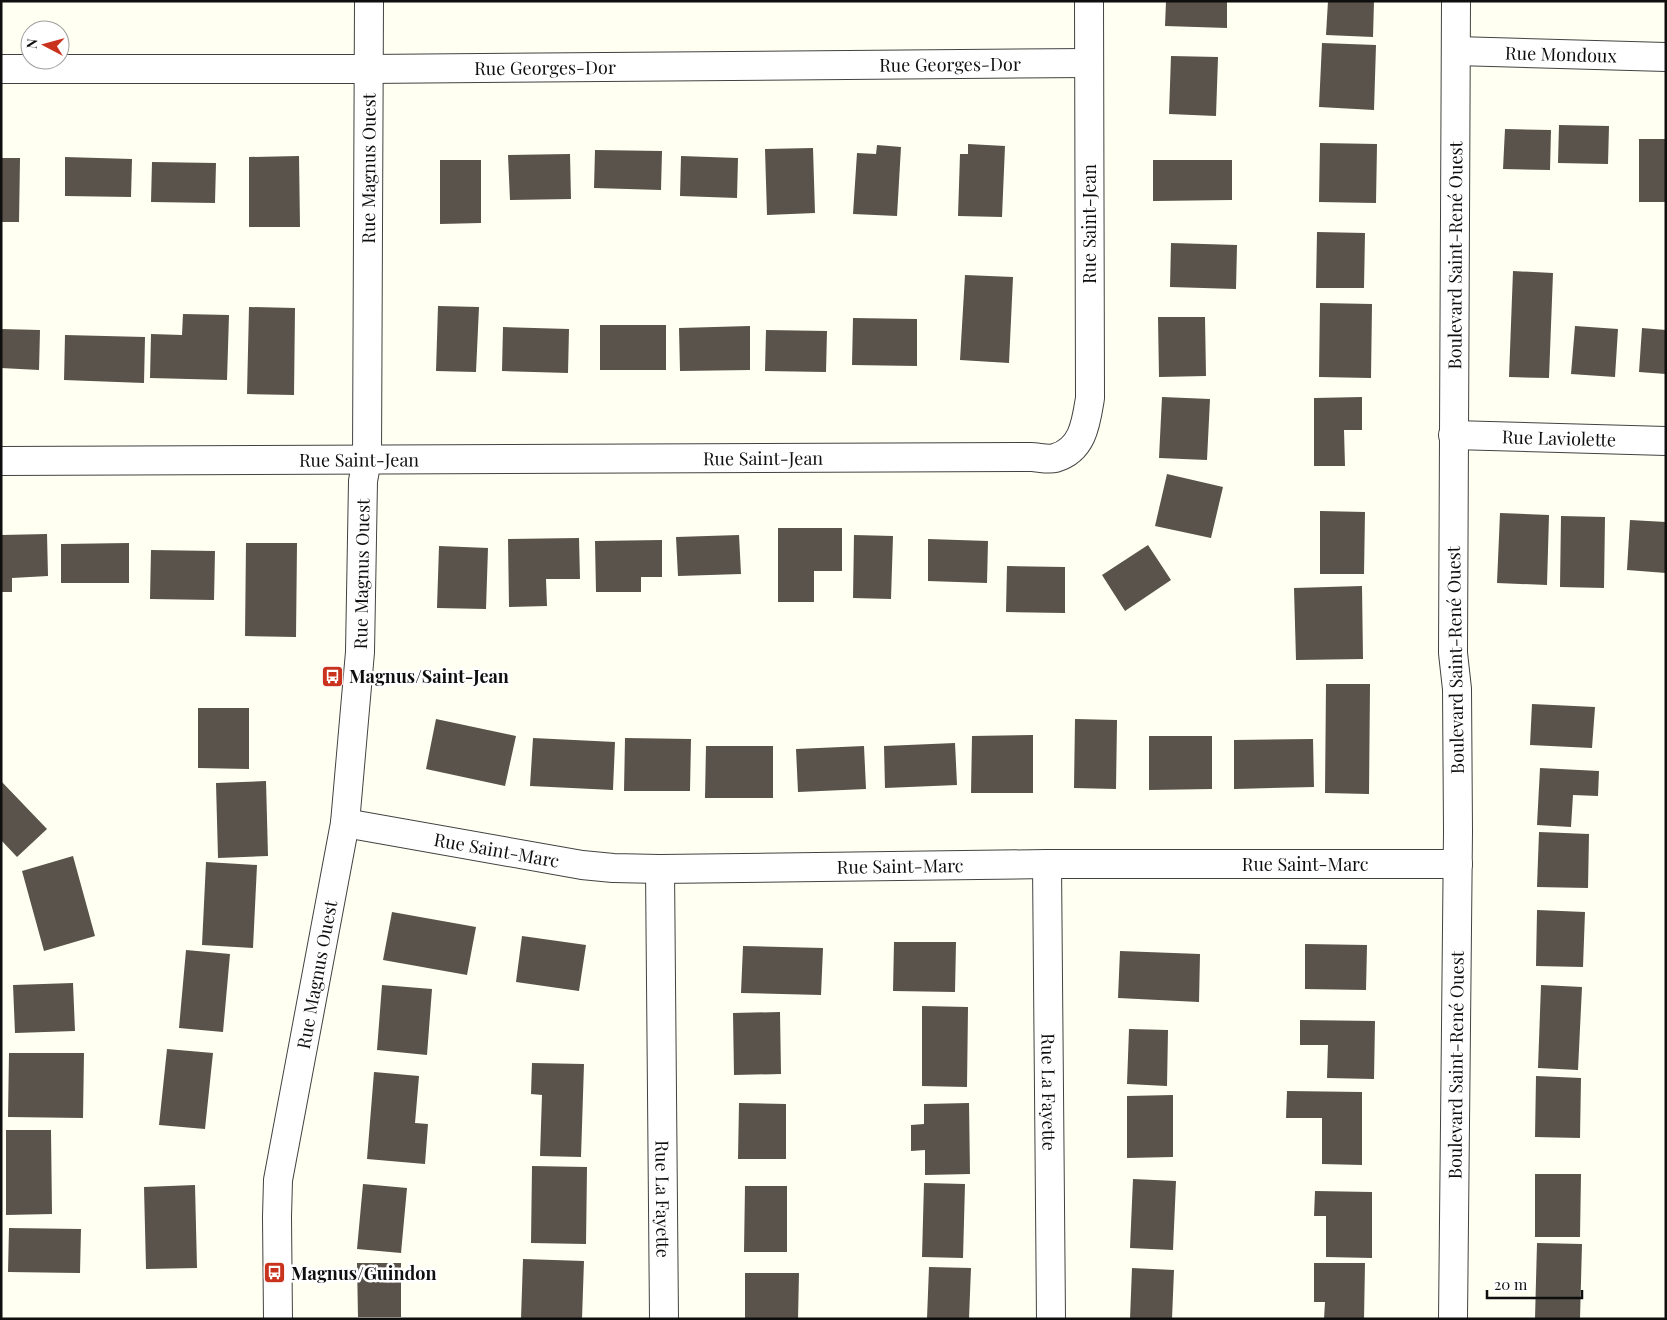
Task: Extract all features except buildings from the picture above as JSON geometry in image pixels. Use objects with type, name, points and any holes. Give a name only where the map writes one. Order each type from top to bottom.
[{"type":"street","name":"Rue Magnus Ouest","points":[[278,1319],[276,1217],[278,1180],[345,822],[360,652],[364,481],[367,459],[369,1]]},
{"type":"street","name":"Rue Saint-Jean","points":[[1,461],[1054,458],[1072,450],[1086,427],[1090,398],[1089,1]]},
{"type":"street","name":"Boulevard Saint-René Ouest","points":[[1453,1319],[1458,864],[1457,689],[1453,653],[1456,1]]},
{"type":"street","name":"Rue Mondoux","points":[[1456,51],[1666,57]]},
{"type":"street","name":"Rue Georges-Dor","points":[[1,69],[368,69],[1089,63]]},
{"type":"street","name":"Rue Laviolette","points":[[1453,435],[1666,441]]},
{"type":"street","name":"Rue Saint-Marc","points":[[345,822],[582,865],[613,868],[1047,864],[1458,864]]},
{"type":"street","name":"Rue La Fayette","points":[[1047,864],[1051,1319]]},
{"type":"street","name":"Rue La Fayette","points":[[660,869],[664,1319]]},
{"type":"place","name":"Magnus/Saint-Jean","points":[[333,676]]},
{"type":"place","name":"Magnus/Guindon","points":[[275,1273]]}]
